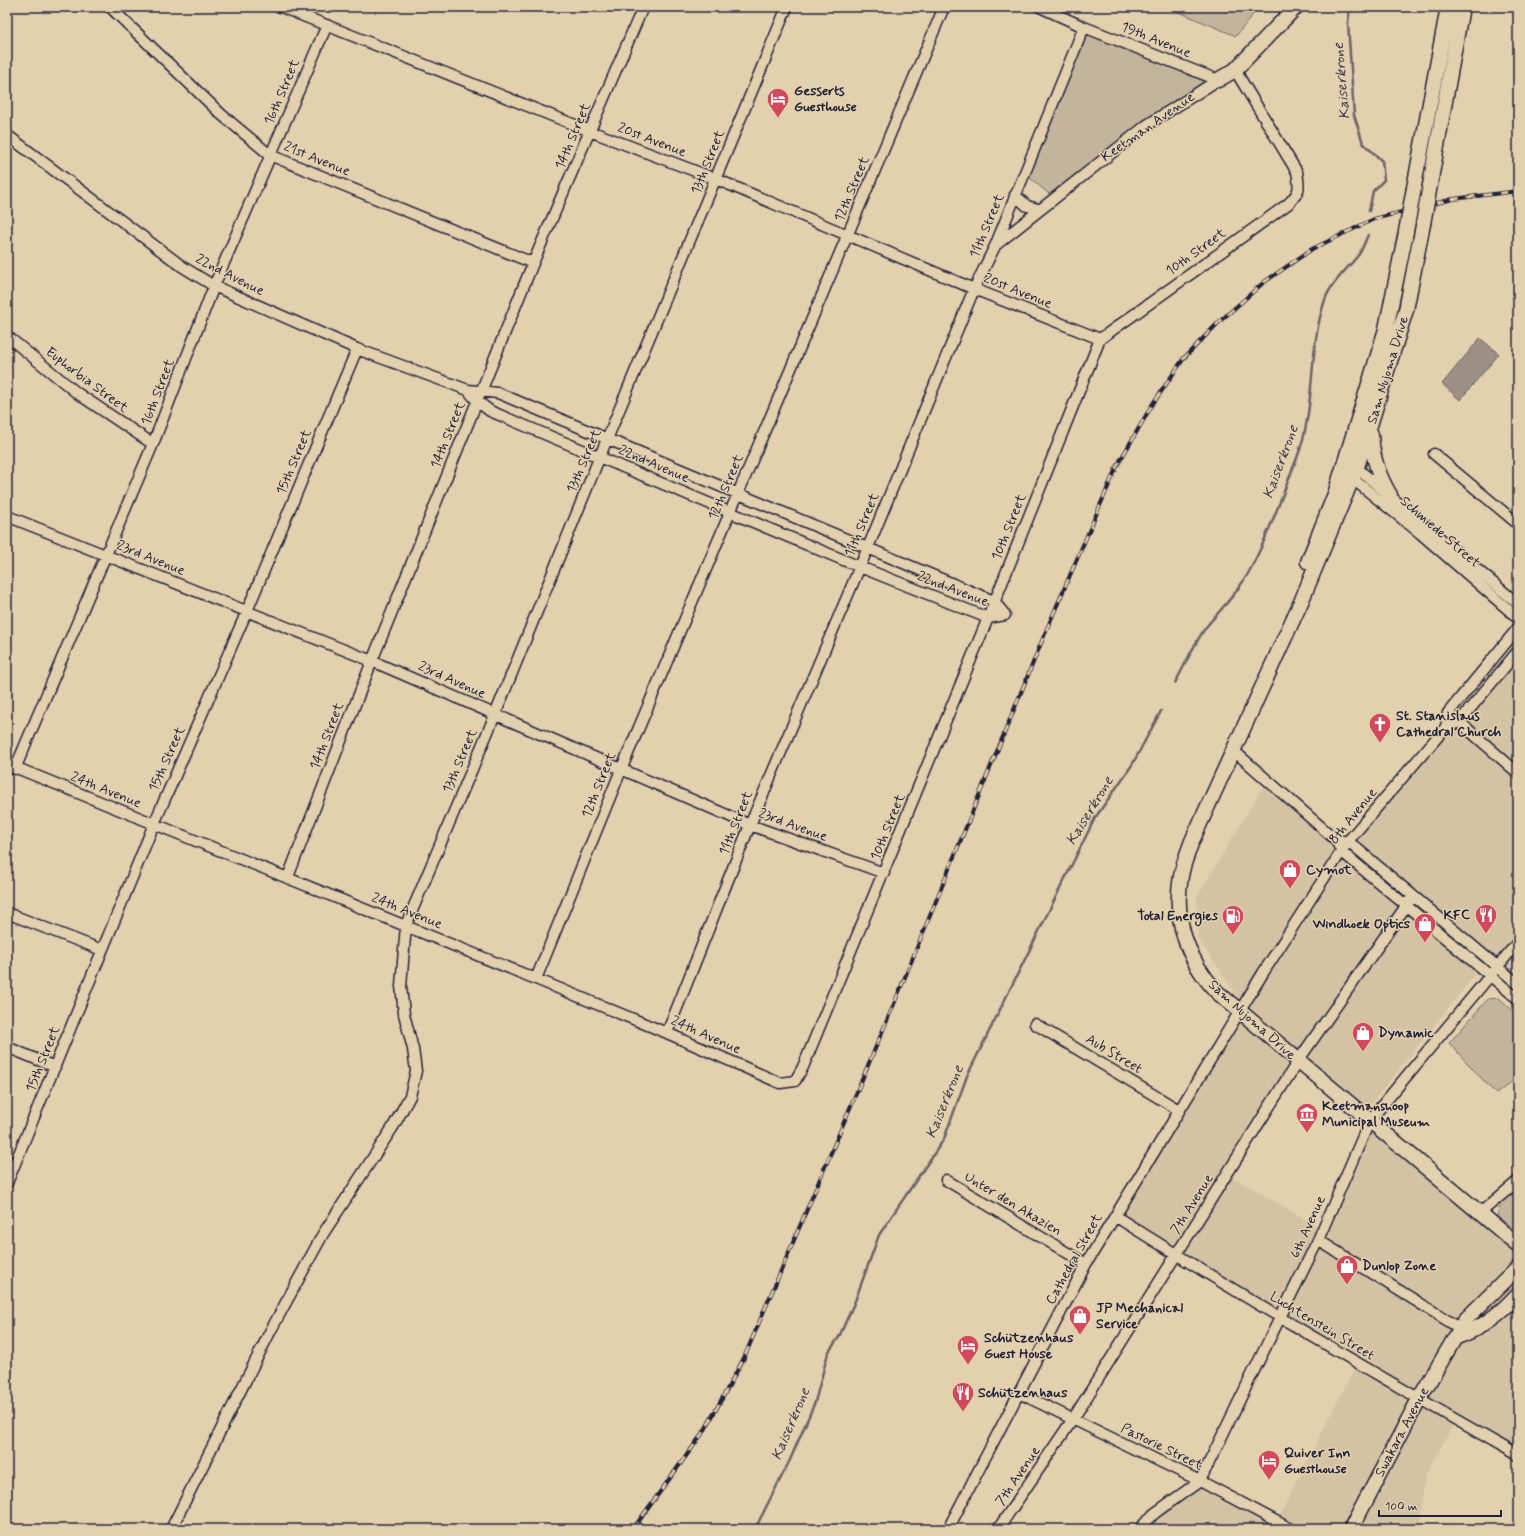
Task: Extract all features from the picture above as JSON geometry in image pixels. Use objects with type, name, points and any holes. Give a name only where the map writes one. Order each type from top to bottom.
[{"type":"main road","name":"Keetman Avenue","points":[[1218,80],[1235,70],[1296,7]]},
{"type":"main road","name":"Sam Nujoma Drive","points":[[1349,469],[1386,329],[1405,237],[1448,7]]},
{"type":"main road","name":"Sam Nujoma Drive","points":[[1462,7],[1406,310],[1371,427],[1349,469],[1313,551],[1254,696],[1250,713],[1192,841],[1181,874],[1179,914],[1184,937],[1197,966],[1217,992],[1518,1245]]},
{"type":"main road","points":[[1371,427],[1374,460],[1381,479],[1390,495]]},
{"type":"main road","name":"Swakara Avenue","points":[[1351,1529],[1419,1399],[1462,1332],[1466,1319],[1518,1268]]},
{"type":"main road","points":[[1462,1332],[1487,1323],[1518,1294]]},
{"type":"street","name":"21st Avenue","points":[[110,7],[222,115],[270,155],[533,263]]},
{"type":"street","name":"20st Avenue","points":[[281,7],[590,131],[716,179],[974,289],[1100,339]]},
{"type":"street","name":"14th Street","points":[[288,877],[372,661],[533,263],[643,7]]},
{"type":"street","name":"13th Street","points":[[171,1529],[272,1330],[323,1234],[393,1127],[410,1096],[416,1071],[413,1049],[404,1014],[400,986],[406,925],[495,715],[600,456],[787,7]]},
{"type":"street","name":"12th Street","points":[[536,979],[621,770],[944,7]]},
{"type":"street","name":"19th Avenue","points":[[1040,7],[1084,27],[1218,80]]},
{"type":"street","name":"16th Street","points":[[11,766],[106,555],[153,444],[214,286],[327,25]]},
{"type":"street","name":"11th Street","points":[[667,1033],[750,825],[860,567],[974,289],[996,244],[1084,27]]},
{"type":"street","name":"10th Street","points":[[795,1081],[803,1067],[884,873],[1100,339],[1288,204],[1298,194],[1298,172],[1235,70]]},
{"type":"street","name":"Keetman Avenue","points":[[996,244],[1147,125],[1218,80]]},
{"type":"street","name":"22nd Avenue","points":[[7,135],[183,267],[214,286],[357,349],[468,390],[498,393],[867,550],[994,601],[1005,615],[988,618],[860,567],[600,456],[490,411],[477,401],[468,390]]},
{"type":"street","points":[[1015,195],[1026,206],[1038,210]]},
{"type":"street","name":"Euphorbia Street","points":[[7,336],[77,392],[153,444]]},
{"type":"street","name":"15th Street","points":[[7,1183],[154,824],[247,611],[357,349]]},
{"type":"street","points":[[1434,454],[1518,524]]},
{"type":"street","name":"Schmiede Street","points":[[1349,469],[1390,495],[1518,604]]},
{"type":"street","name":"Schmiede Street","points":[[1349,469],[1518,618]]},
{"type":"street","name":"23rd Avenue","points":[[7,516],[372,661],[750,825],[884,873]]},
{"type":"street","points":[[1446,727],[1448,713],[1518,628]]},
{"type":"street","name":"8th Avenue","points":[[1240,1012],[1348,841],[1446,727],[1459,722],[1518,651]]},
{"type":"street","points":[[1448,713],[1518,773]]},
{"type":"street","points":[[1234,751],[1336,840],[1341,851],[1518,999]]},
{"type":"street","name":"24th Avenue","points":[[11,766],[406,925],[667,1033],[780,1083],[795,1081]]},
{"type":"street","points":[[1336,840],[1348,841],[1518,984]]},
{"type":"street","name":"7th Avenue","points":[[998,1529],[1073,1419],[1298,1061],[1413,896]]},
{"type":"street","points":[[7,913],[102,950]]},
{"type":"street","name":"6th Avenue","points":[[1139,1529],[1155,1513],[1200,1481],[1318,1240],[1370,1120],[1518,942]]},
{"type":"street","name":"Cathedral Street","points":[[948,1529],[1086,1264],[1240,1012]]},
{"type":"street","name":"Aub Street","points":[[1035,1024],[1179,1110]]},
{"type":"street","points":[[7,1047],[54,1067]]},
{"type":"street","name":"Unter den Akazien","points":[[946,1180],[1086,1264]]},
{"type":"street","points":[[1480,1213],[1518,1181]]},
{"type":"street","name":"Luchtenstein Street","points":[[1115,1216],[1281,1318],[1518,1455]]},
{"type":"street","points":[[1318,1240],[1462,1332]]},
{"type":"street","name":"Pastorie Street","points":[[1019,1393],[1200,1481],[1290,1529]]},
{"type":"shaded area","points":[[1167,7],[1259,7],[1236,36]]},
{"type":"shaded area","points":[[1087,34],[1204,81],[1049,194],[1029,177]]},
{"type":"shaded area","points":[[1480,338],[1499,354],[1460,400],[1442,384]]},
{"type":"shaded area","points":[[1518,651],[1518,977],[1491,955],[1367,1109],[1297,1052],[1222,1171],[1322,1229],[1370,1120],[1518,1245],[1518,1455],[1456,1420],[1425,1475],[1419,1529],[1146,1529],[1141,1526],[1200,1481],[1277,1521],[1357,1363],[1115,1216],[1244,1006],[1198,938],[1197,897],[1267,780],[1341,850],[1446,727],[1459,722]]},
{"type":"shaded area","points":[[1499,998],[1518,1015],[1518,1077],[1496,1094],[1449,1043],[1488,999]]},
{"type":"shaded area","points":[[1518,1188],[1518,1233],[1497,1216],[1501,1202]]},
{"type":"waterway","name":"Kaiserkrone","points":[[1350,7],[1348,23],[1354,115],[1363,143],[1382,161],[1384,180],[1373,191],[1369,211]]},
{"type":"waterway","name":"Kaiserkrone","points":[[1175,683],[1206,627],[1241,585],[1263,543],[1297,458],[1303,438],[1310,398],[1316,337],[1326,297],[1337,280],[1359,254],[1368,235]]},
{"type":"waterway","name":"Kaiserkrone","points":[[755,1529],[790,1460],[815,1402],[828,1353],[839,1337],[855,1301],[879,1235],[944,1139],[967,1076],[1095,818],[1132,765],[1161,711]]},
{"type":"railway","points":[[633,1529],[705,1430],[744,1358],[894,1004],[1046,631],[1117,466],[1152,405],[1184,358],[1219,322],[1263,283],[1312,249],[1374,219],[1453,199],[1518,191]]},
{"type":"place","name":"Gesserts Guesthouse","points":[[778,118]]},
{"type":"place","name":"St. Stanislaus Cathedral Church","points":[[1380,744]]},
{"type":"place","name":"Cymot","points":[[1290,890]]},
{"type":"place","name":"KFC","points":[[1486,934]]},
{"type":"place","name":"Total Energies","points":[[1233,936]]},
{"type":"place","name":"Windhoek Optics","points":[[1425,944]]},
{"type":"place","name":"Dynamic","points":[[1363,1052]]},
{"type":"place","name":"Keetmanshoop Municipal Museum","points":[[1307,1134]]},
{"type":"place","name":"Dunlop Zone","points":[[1347,1286]]},
{"type":"place","name":"JP Mechanical Service","points":[[1080,1336]]},
{"type":"place","name":"Schützenhaus Guest House","points":[[968,1366]]},
{"type":"place","name":"Schützenhaus","points":[[963,1412]]},
{"type":"place","name":"Quiver Inn Guesthouse","points":[[1269,1480]]}]
